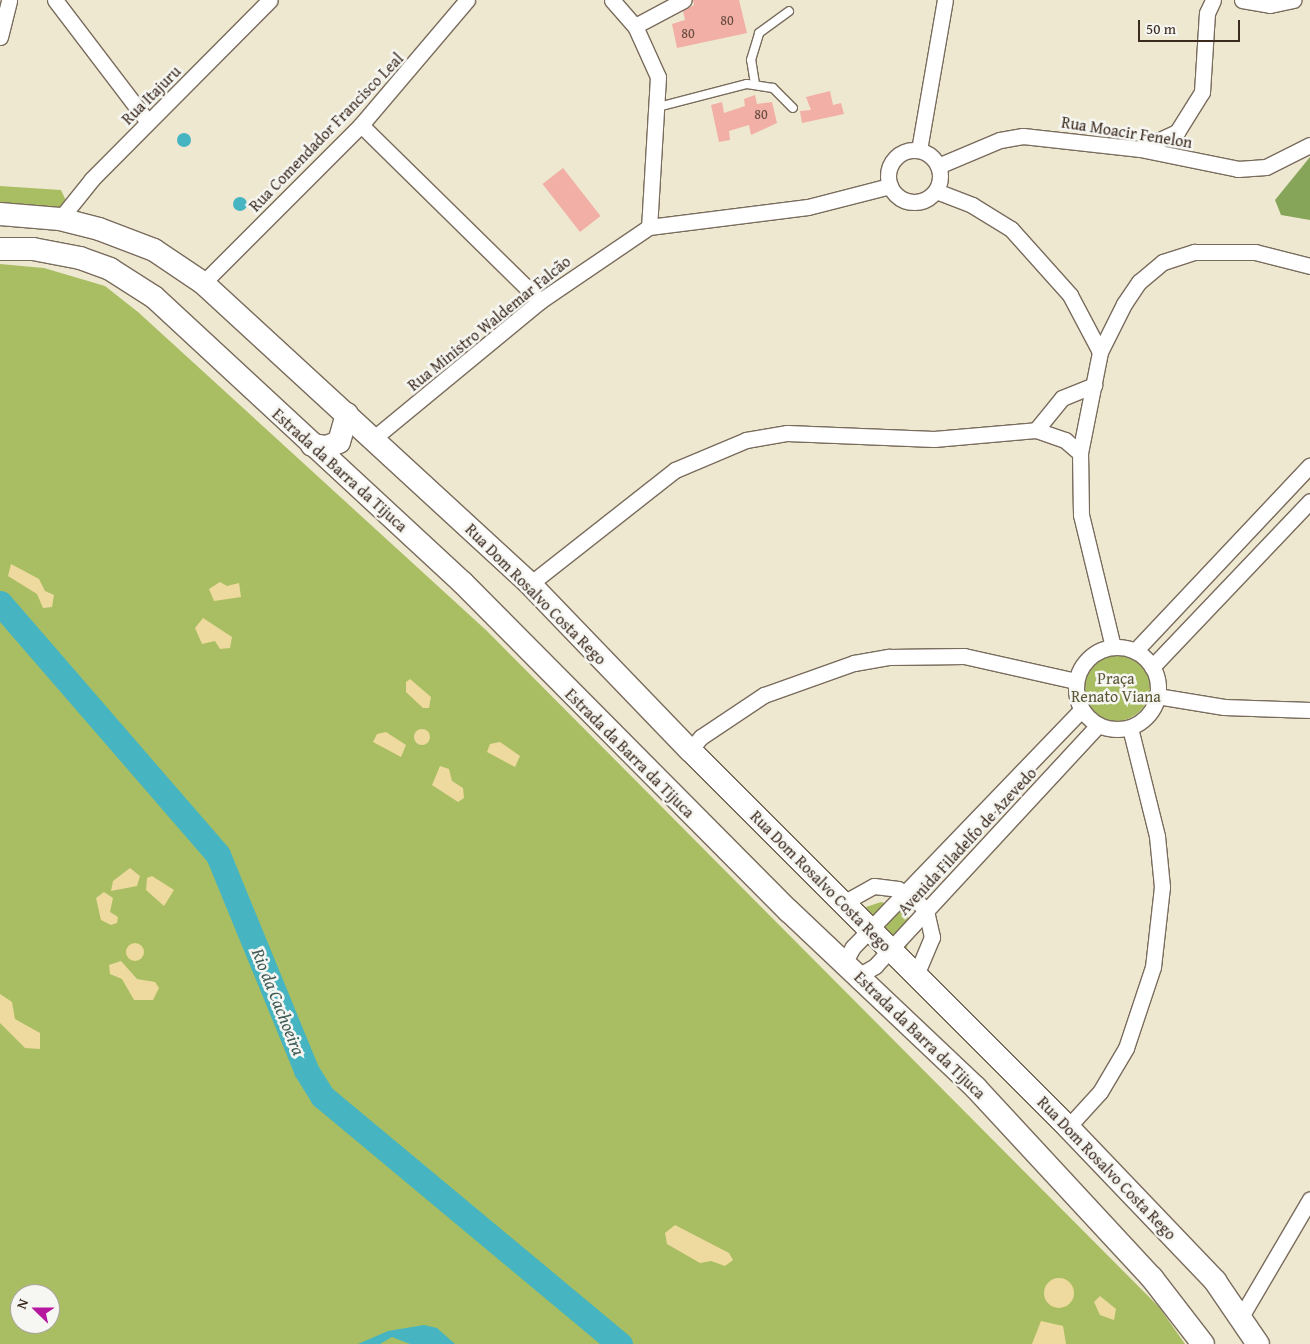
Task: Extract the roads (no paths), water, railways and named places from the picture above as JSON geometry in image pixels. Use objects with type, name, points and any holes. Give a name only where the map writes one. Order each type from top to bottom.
[{"type":"main road","points":[[0,214],[60,219],[154,250],[204,284],[374,438]]},
{"type":"main road","name":"Estrada da Barra da Tijuca","points":[[0,249],[80,258],[132,282],[312,445],[463,583],[1067,1183],[1152,1278],[1203,1344]]},
{"type":"main road","points":[[312,445],[327,447],[339,442],[347,414]]},
{"type":"main road","name":"Rua Dom Rosalvo Costa Rego","points":[[374,438],[530,584],[690,750],[1068,1127],[1242,1315],[1256,1340]]},
{"type":"street","points":[[0,37],[8,0]]},
{"type":"street","name":"Rua Itajuru","points":[[60,219],[92,179],[270,0]]},
{"type":"street","name":"Rua Comendador Francisco Leal","points":[[204,284],[362,125],[467,0]]},
{"type":"street","points":[[612,0],[636,26],[658,77],[658,107],[649,226]]},
{"type":"street","points":[[636,26],[684,0]]},
{"type":"street","points":[[919,150],[945,0]]},
{"type":"street","points":[[1140,149],[1176,132],[1202,92],[1207,13],[1213,0]]},
{"type":"street","points":[[1242,0],[1270,5],[1293,0]]},
{"type":"street","points":[[57,1],[148,122]]},
{"type":"street","points":[[362,125],[540,301]]},
{"type":"street","name":"Rua Moacir Fenelon","points":[[938,166],[1000,140],[1023,136],[1140,149],[1238,169],[1266,167],[1310,146]]},
{"type":"street","points":[[919,150],[938,166],[936,190]]},
{"type":"street","points":[[919,150],[896,156],[888,170],[890,186],[900,198],[916,202],[936,190]]},
{"type":"street","name":"Rua Ministro Waldemar Falcão","points":[[374,438],[540,301],[649,226],[808,207],[890,186]]},
{"type":"street","points":[[936,190],[972,205],[1010,229],[1070,296],[1100,352]]},
{"type":"street","points":[[1113,647],[1082,524],[1080,453],[1100,352],[1139,282],[1162,262],[1194,252],[1231,250],[1310,266]]},
{"type":"street","points":[[1036,430],[1062,398],[1094,385]]},
{"type":"street","points":[[530,584],[674,470],[746,440],[787,434],[934,439],[1036,430],[1065,440],[1080,453]]},
{"type":"street","points":[[1135,651],[1310,465]]},
{"type":"street","points":[[1152,667],[1310,501]]},
{"type":"street","points":[[1113,647],[1135,651],[1152,667],[1157,696],[1148,716],[1130,728],[1098,726],[1081,710],[1076,681],[1086,661],[1113,647]]},
{"type":"street","points":[[690,750],[701,737],[764,695],[854,663],[889,657],[964,656],[1076,681]]},
{"type":"street","points":[[1157,696],[1224,707],[1310,710]]},
{"type":"street","name":"Avenida Filadelfo de Azevedo","points":[[851,969],[853,947],[909,894],[1081,710]]},
{"type":"street","name":"Avenida Filadelfo de Azevedo","points":[[851,969],[890,949],[1098,726]]},
{"type":"street","points":[[1068,1127],[1100,1092],[1126,1048],[1153,967],[1162,887],[1157,836],[1130,728]]},
{"type":"street","points":[[843,903],[874,886],[909,894],[926,911],[932,937],[916,975]]},
{"type":"street","points":[[1242,1315],[1310,1199]]},
{"type":"lane","points":[[755,84],[751,60],[759,33],[789,11]]},
{"type":"lane","points":[[658,107],[755,84],[773,88],[793,108]]},
{"type":"water","points":[[181,133],[187,133],[191,140],[187,147],[181,147],[177,143],[177,137]]},
{"type":"water","points":[[240,197],[245,199],[247,204],[245,209],[240,211],[235,209],[233,204],[235,199]]},
{"type":"water","points":[[424,1325],[437,1328],[455,1344],[410,1344],[392,1337],[380,1344],[358,1344],[388,1331]]},
{"type":"waterway","name":"Rio da Cachoeira","points":[[0,603],[218,855],[306,1070],[322,1096],[620,1344]]},
{"type":"park label","name":"Praça Renato Viana","points":[[1116,687]]}]
